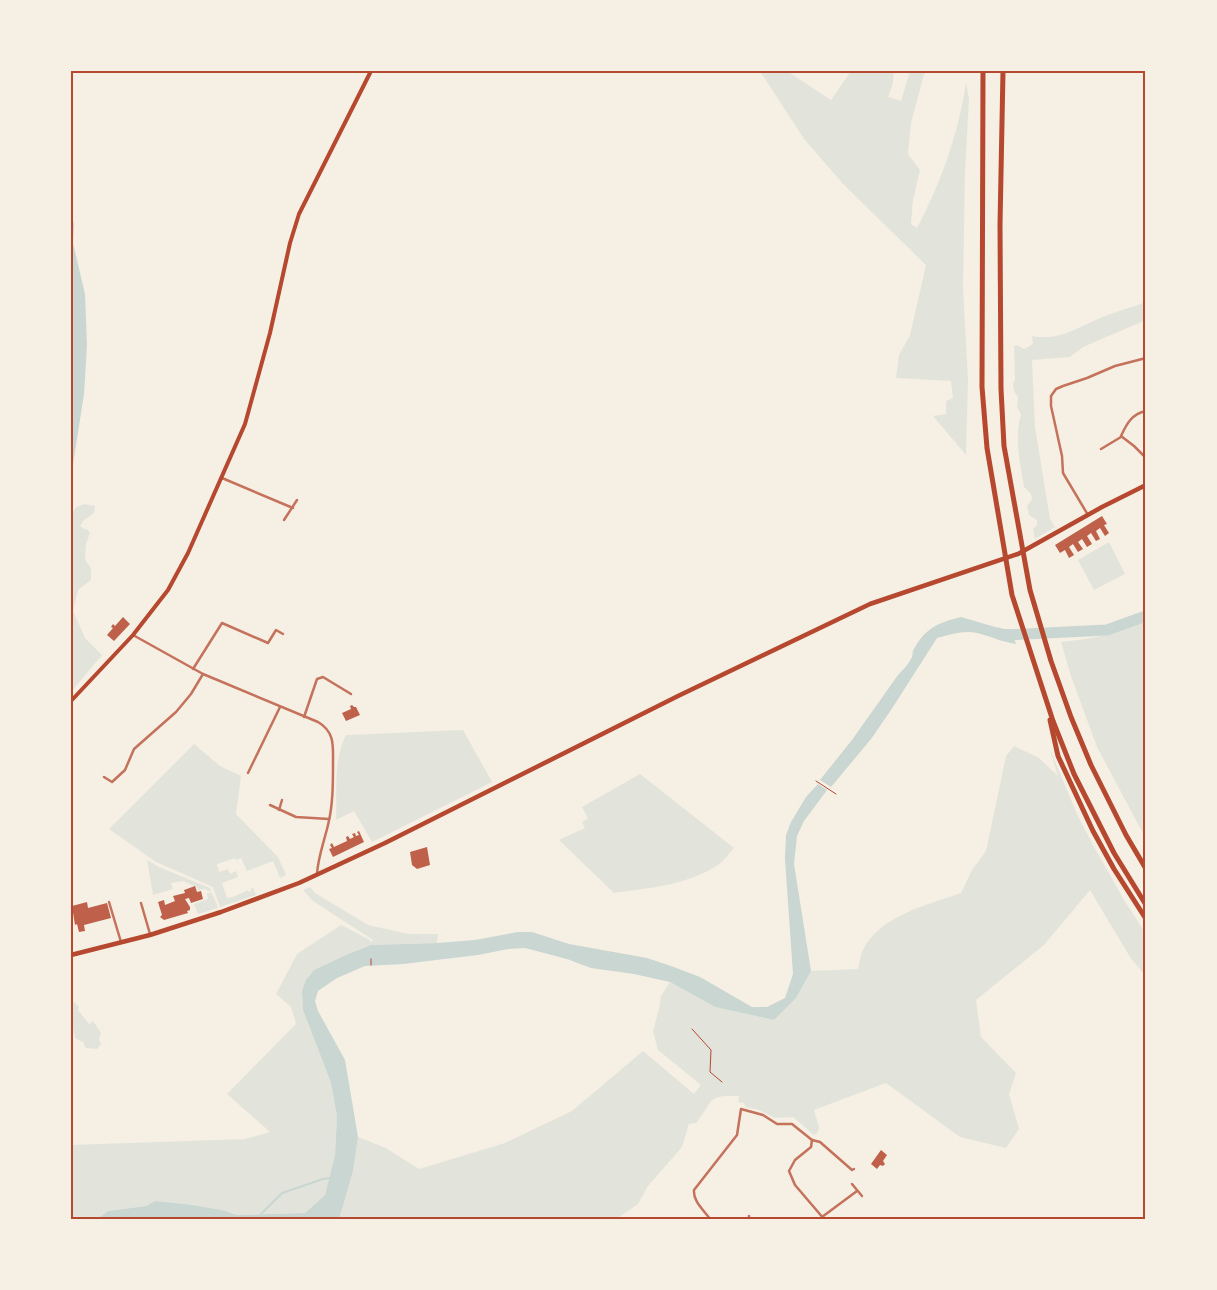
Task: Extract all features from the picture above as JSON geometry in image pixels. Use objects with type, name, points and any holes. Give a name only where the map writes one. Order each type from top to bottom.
[{"type":"highway","points":[[983,71],[982,387],[987,448],[1012,595],[1043,693],[1074,774],[1114,853],[1146,905]]},
{"type":"highway","points":[[1003,71],[1000,244],[1001,389],[1004,446],[1030,590],[1051,661],[1091,765],[1146,869]]},
{"type":"highway","points":[[1043,693],[1058,756],[1114,869],[1146,919]]},
{"type":"main road","points":[[71,701],[133,635],[168,590],[188,553],[245,424],[270,333],[290,243],[299,214],[371,71]]},
{"type":"main road","points":[[71,955],[150,935],[263,898],[385,843],[678,696],[870,604],[1018,554],[1088,515],[1146,486]]},
{"type":"street","points":[[1088,515],[1063,473],[1062,456],[1051,406],[1051,396],[1056,389],[1063,386],[1115,366],[1146,358]]},
{"type":"street","points":[[1101,449],[1121,436],[1133,416],[1146,411]]},
{"type":"street","points":[[1121,436],[1146,458]]},
{"type":"street","points":[[222,478],[293,508]]},
{"type":"street","points":[[284,520],[297,500]]},
{"type":"street","points":[[194,669],[222,623],[268,643],[276,630],[283,634]]},
{"type":"street","points":[[133,635],[203,674],[325,727],[333,740],[332,803],[318,860],[317,874]]},
{"type":"street","points":[[104,777],[112,782],[125,770],[134,749],[176,712],[191,694],[203,674]]},
{"type":"street","points":[[304,717],[317,679],[323,677],[351,694]]},
{"type":"street","points":[[248,773],[280,707]]},
{"type":"street","points":[[278,810],[282,800]]},
{"type":"street","points":[[270,805],[296,817],[329,819]]},
{"type":"street","points":[[109,902],[121,943]]},
{"type":"street","points":[[141,902],[150,935]]},
{"type":"street","points":[[710,1219],[697,1203],[694,1190],[737,1135],[741,1109],[763,1115],[777,1124],[792,1124],[812,1140],[820,1142],[852,1170],[854,1169]]},
{"type":"street","points":[[812,1140],[811,1147],[795,1160],[789,1171],[794,1185],[823,1218],[857,1190]]},
{"type":"street","points":[[852,1184],[862,1196]]},
{"type":"path","points":[[816,781],[836,794]]},
{"type":"path","points":[[371,959],[371,965]]},
{"type":"path","points":[[692,1029],[711,1050],[710,1072],[722,1082]]},
{"type":"shaded area","points":[[760,71],[787,71],[831,100],[851,71],[894,71],[893,83],[888,97],[901,101],[910,71],[925,71],[911,123],[908,154],[920,170],[913,200],[911,224],[917,228],[934,193],[948,157],[959,120],[966,82],[969,99],[965,173],[963,287],[968,379],[966,455],[933,416],[946,414],[946,401],[953,398],[951,381],[896,378],[899,355],[910,335],[926,265],[844,185],[804,139]]},
{"type":"shaded area","points":[[71,210],[74,225],[73,243],[85,294],[87,345],[84,394],[71,477]]},
{"type":"shaded area","points":[[1146,302],[1146,320],[1083,347],[1070,357],[1032,360],[1035,427],[1050,519],[1055,527],[1035,539],[1033,529],[1037,525],[1037,520],[1029,515],[1027,506],[1032,499],[1031,494],[1024,487],[1018,450],[1021,414],[1017,407],[1018,397],[1014,391],[1013,384],[1015,379],[1014,346],[1017,345],[1024,349],[1033,343],[1032,336],[1050,337],[1058,335]]},
{"type":"shaded area","points":[[84,504],[95,506],[94,513],[84,520],[80,526],[87,529],[90,533],[86,544],[85,560],[91,568],[91,580],[78,590],[73,611],[85,638],[102,655],[71,692],[71,515],[76,507]]},
{"type":"shaded area","points":[[1109,542],[1125,574],[1094,590],[1078,560]]},
{"type":"shaded area","points":[[961,617],[1002,629],[1011,629],[1016,644],[972,632],[957,633],[937,638],[871,739],[831,787],[820,780],[908,664],[913,651],[923,636],[934,627],[946,621]]},
{"type":"shaded area","points":[[1146,621],[1146,839],[1097,747],[1071,676],[1061,642],[1104,635]]},
{"type":"shaded area","points":[[463,730],[492,782],[372,842],[354,811],[336,820],[337,765],[346,735]]},
{"type":"shaded area","points":[[194,744],[220,766],[241,776],[236,814],[278,857],[286,875],[280,878],[273,861],[247,871],[241,858],[217,864],[219,872],[228,869],[230,874],[236,871],[238,877],[222,883],[227,898],[248,890],[248,892],[251,891],[253,887],[256,895],[220,907],[213,887],[156,862],[109,829]]},
{"type":"shaded area","points":[[1014,746],[1039,758],[1058,776],[1049,747],[1077,814],[1093,845],[1124,900],[1146,934],[1146,977],[1130,957],[1090,890],[1044,945],[976,1000],[981,1037],[1016,1073],[1009,1094],[1019,1129],[1006,1148],[960,1137],[886,1083],[814,1110],[819,1127],[818,1132],[814,1135],[793,1117],[775,1118],[759,1110],[746,1107],[744,1103],[738,1102],[739,1096],[728,1096],[712,1100],[696,1123],[689,1124],[682,1147],[648,1186],[638,1204],[616,1219],[339,1219],[353,1171],[358,1137],[386,1148],[419,1169],[505,1143],[572,1111],[643,1051],[694,1094],[701,1085],[658,1050],[653,1031],[661,996],[670,982],[715,1007],[774,1020],[796,998],[811,971],[858,969],[863,950],[881,928],[906,913],[961,893],[972,870],[986,851],[1006,756]]},
{"type":"shaded area","points":[[640,774],[734,848],[718,865],[694,877],[668,885],[614,893],[559,840],[585,828],[582,822],[588,818],[582,807]]},
{"type":"shaded area","points":[[818,784],[827,790],[804,821],[797,836],[794,864],[811,971],[796,998],[774,1020],[715,1007],[670,982],[634,974],[591,968],[567,959],[525,948],[403,964],[365,966],[337,978],[318,991],[315,1001],[318,1011],[345,1060],[358,1137],[353,1171],[339,1219],[97,1219],[108,1211],[146,1206],[155,1201],[222,1210],[237,1215],[305,1213],[325,1195],[335,1155],[337,1116],[331,1083],[303,1010],[302,991],[306,980],[314,970],[371,945],[475,940],[518,932],[532,932],[569,944],[647,958],[671,966],[700,977],[752,1007],[767,1007],[785,998],[793,974],[785,859],[786,835],[791,822],[806,797]]},
{"type":"shaded area","points":[[147,860],[159,867],[210,888],[212,892],[204,889],[198,890],[197,887],[183,881],[171,883],[173,889],[153,895]]},
{"type":"shaded area","points":[[310,887],[315,893],[368,925],[408,934],[438,934],[437,943],[371,945],[348,954],[314,970],[302,991],[303,1010],[331,1083],[337,1116],[335,1155],[325,1195],[305,1213],[237,1215],[221,1210],[186,1204],[155,1201],[146,1206],[108,1211],[97,1219],[71,1219],[71,1145],[245,1139],[270,1132],[227,1094],[296,1024],[291,1007],[276,994],[297,954],[341,925],[370,940],[371,943],[373,940],[313,901],[303,890]]},
{"type":"shaded area","points":[[207,893],[212,893],[218,908],[198,914],[194,904],[208,899]]},
{"type":"shaded area","points":[[74,1002],[89,1024],[93,1021],[101,1033],[99,1039],[101,1044],[97,1049],[86,1048],[83,1042],[75,1038],[71,1028],[71,1004]]},
{"type":"building","points":[[1102,516],[1107,524],[1104,525],[1109,533],[1105,536],[1100,528],[1096,531],[1100,539],[1096,541],[1091,533],[1087,536],[1092,544],[1087,547],[1082,539],[1078,542],[1083,549],[1078,552],[1073,544],[1069,547],[1074,555],[1069,558],[1065,550],[1060,553],[1055,545]]},
{"type":"building","points":[[123,617],[130,624],[114,641],[107,635],[113,628],[111,627],[113,624],[115,626]]},
{"type":"building","points":[[350,706],[356,707],[360,715],[346,721],[342,713],[351,709]]},
{"type":"building","points":[[359,831],[364,842],[333,857],[329,849],[332,848],[330,845],[332,843],[334,847],[347,841],[346,837],[348,836],[350,839],[354,837],[352,834],[359,835],[357,832]]},
{"type":"building","points":[[427,847],[430,865],[417,869],[412,865],[410,852]]},
{"type":"building","points":[[195,886],[197,892],[201,891],[203,899],[191,903],[189,898],[185,899],[190,907],[190,910],[187,911],[188,913],[164,920],[160,917],[162,915],[158,902],[164,900],[165,905],[175,901],[173,896],[185,893],[184,890]]},
{"type":"building","points":[[87,902],[88,908],[107,903],[111,918],[84,925],[85,931],[79,932],[77,924],[75,925],[72,906]]},
{"type":"building","points":[[881,1150],[887,1155],[883,1161],[885,1164],[883,1166],[880,1165],[877,1169],[871,1164]]},
{"type":"waterway","points":[[998,633],[1006,635],[1107,630],[1146,616]]},
{"type":"waterway","points":[[261,1214],[282,1193],[330,1178]]}]
